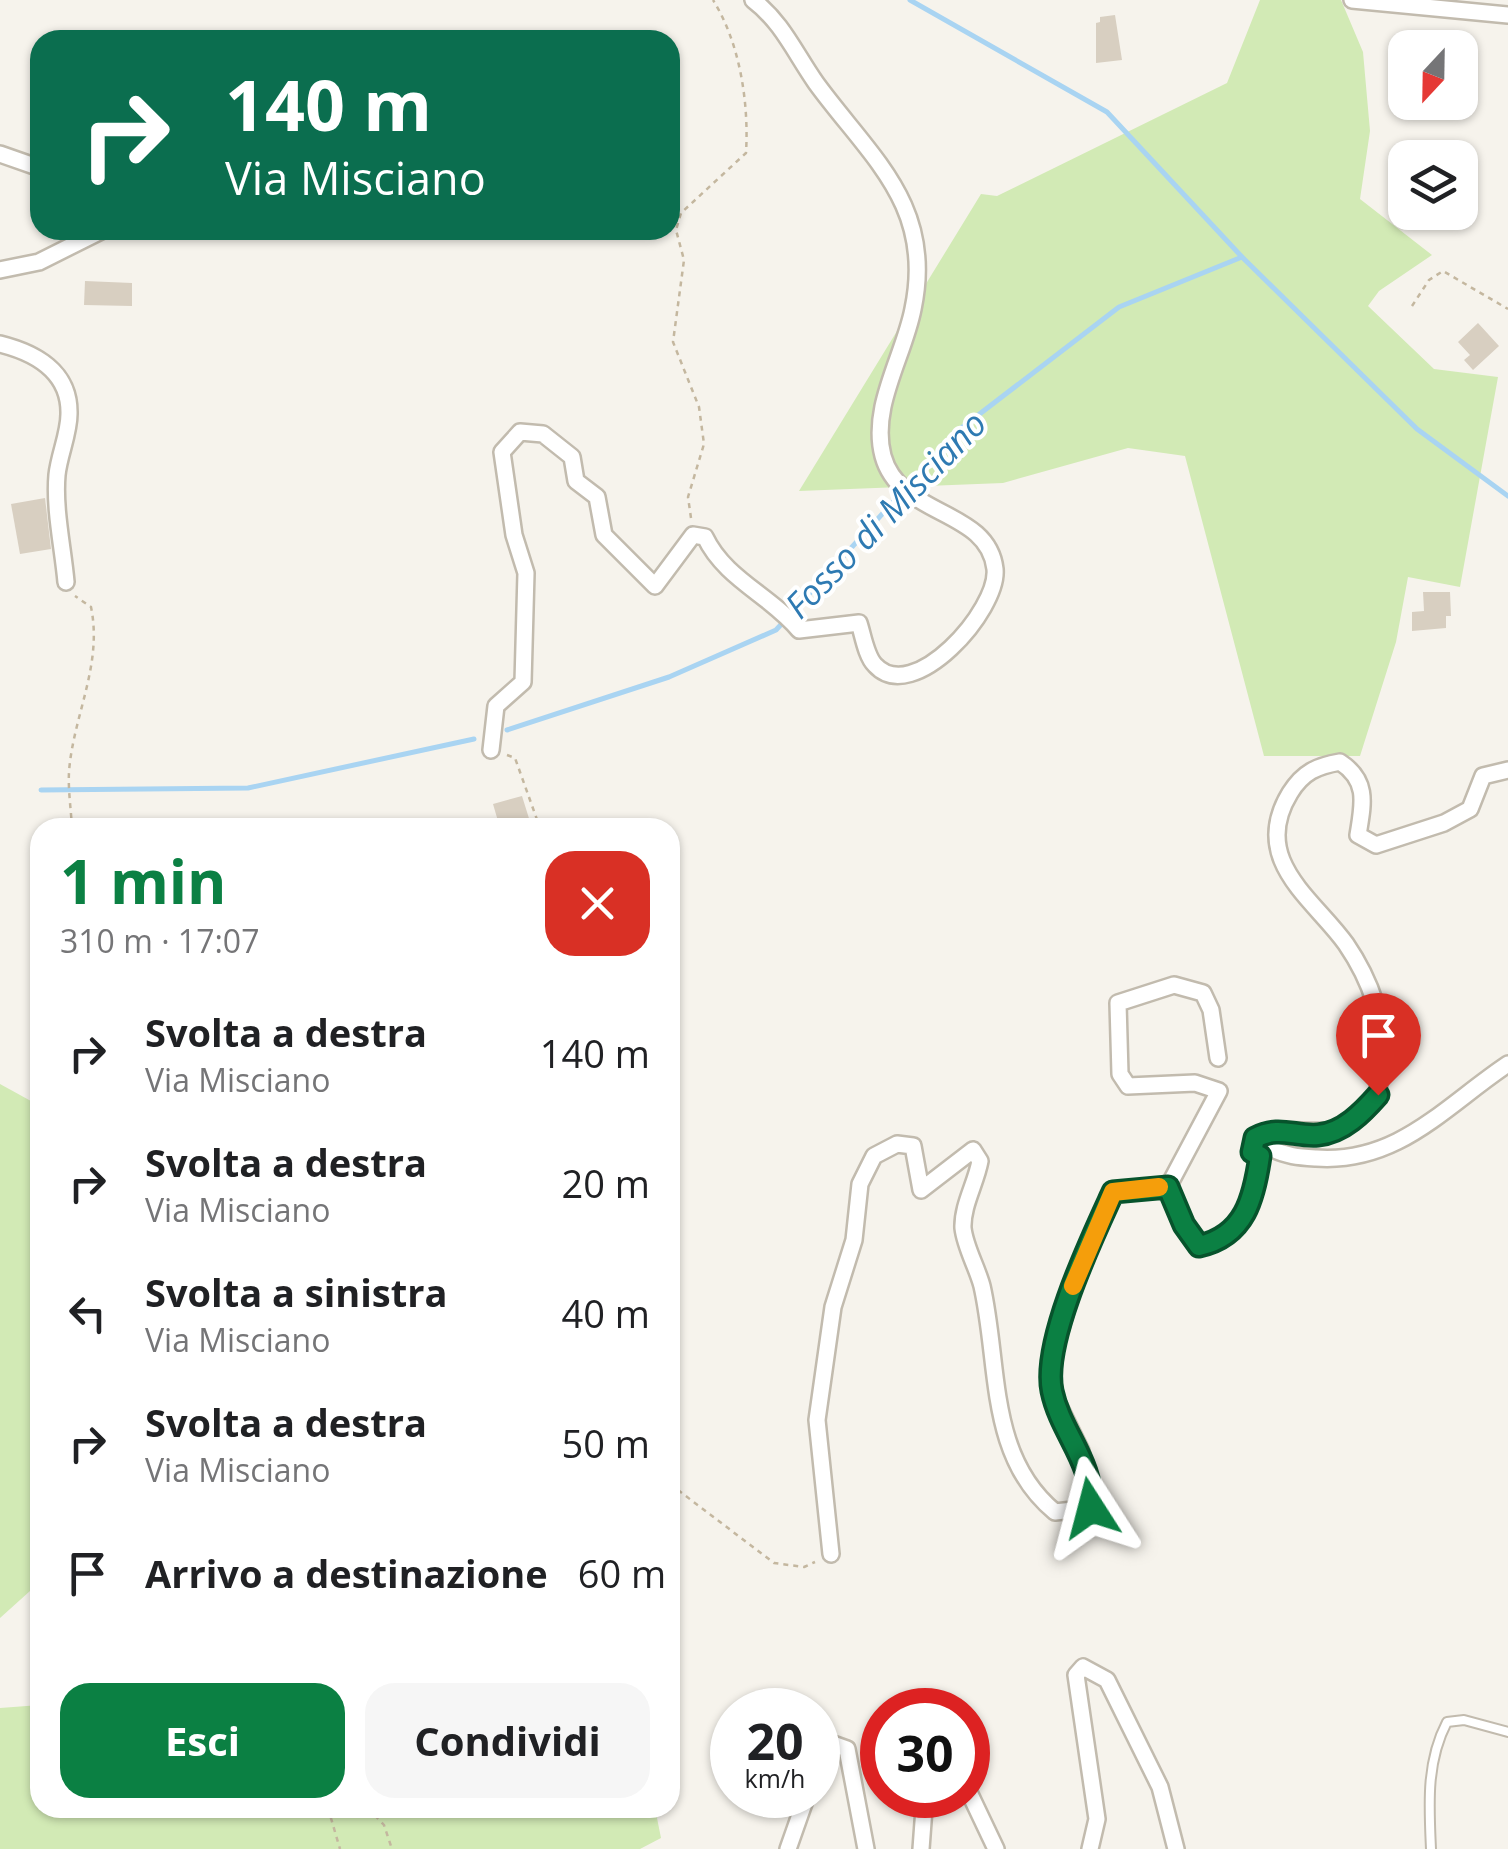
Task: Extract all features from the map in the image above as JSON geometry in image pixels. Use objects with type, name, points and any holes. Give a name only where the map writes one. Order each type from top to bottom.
[{"type":"street","points":[[492,750],[496,706],[523,682],[527,644],[526,573],[514,535],[502,452],[520,432],[543,434],[572,457],[576,481],[597,498],[604,535],[655,586],[693,535],[704,537],[727,570],[784,611],[799,630],[813,632],[850,621],[859,623],[874,664],[891,676],[914,675],[964,636],[993,592],[995,566],[973,528],[895,485],[882,454],[883,416],[914,308],[918,266],[912,226],[882,160],[828,99],[774,16],[752,0]]},
{"type":"street","points":[[1352,0],[1449,5],[1508,15]]},
{"type":"street","points":[[0,154],[30,164]]},
{"type":"street","points":[[0,270],[39,262],[82,240]]},
{"type":"street","points":[[0,344],[40,359],[54,369],[64,388],[69,413],[57,476],[66,582]]},
{"type":"street","points":[[1260,1156],[1252,1152],[1255,1138],[1270,1130],[1319,1136],[1357,1119],[1378,1095],[1383,1062],[1380,1017],[1362,974],[1345,943],[1303,899],[1279,852],[1284,805],[1292,791],[1306,773],[1320,765],[1340,762],[1355,772],[1364,794],[1358,835],[1376,844],[1444,823],[1470,808],[1483,776],[1508,770]]},
{"type":"street","points":[[1218,1058],[1212,1010],[1203,993],[1174,985],[1118,1003],[1120,1074],[1128,1086],[1195,1083],[1219,1091],[1182,1154],[1168,1187],[1184,1225],[1199,1246],[1219,1242],[1243,1220],[1255,1194],[1260,1156],[1271,1148],[1308,1157],[1364,1158],[1414,1134],[1508,1064]]},
{"type":"street","points":[[830,1554],[817,1420],[839,1276],[854,1240],[860,1184],[874,1156],[897,1144],[913,1146],[922,1190],[974,1150],[980,1161],[963,1229],[982,1286],[1004,1429],[1017,1469],[1040,1500],[1056,1512],[1093,1516],[1081,1451],[1052,1392],[1051,1362],[1074,1283],[1113,1192],[1168,1187]]},
{"type":"street","points":[[1090,1849],[1097,1820],[1076,1675],[1083,1667],[1095,1670],[1107,1680],[1160,1787],[1176,1849]]},
{"type":"street","points":[[840,1746],[847,1749],[866,1849]]},
{"type":"street","points":[[788,1849],[799,1818]]},
{"type":"street","points":[[921,1849],[923,1818]]},
{"type":"street","points":[[981,1818],[996,1849]]},
{"type":"lane","points":[[1430,1849],[1430,1775],[1436,1742],[1447,1722],[1464,1720],[1508,1732]]},
{"type":"path","points":[[680,216],[746,153],[748,125],[734,52],[714,0]]},
{"type":"path","points":[[679,240],[684,260],[673,342],[699,407],[704,444],[688,498],[693,535]]},
{"type":"path","points":[[1412,306],[1429,280],[1443,271],[1508,309]]},
{"type":"path","points":[[66,582],[74,596],[91,607],[94,621],[90,688],[69,770],[71,818]]},
{"type":"path","points":[[492,750],[515,758],[536,818]]},
{"type":"path","points":[[680,1492],[774,1563],[804,1567],[830,1554]]},
{"type":"path","points":[[331,1818],[340,1849]]},
{"type":"path","points":[[377,1818],[392,1849]]},
{"type":"green space","points":[[1260,0],[1341,0],[1363,52],[1370,131],[1360,199],[1388,221],[1388,230],[1400,230],[1432,255],[1379,291],[1368,306],[1434,369],[1498,377],[1460,587],[1408,577],[1396,642],[1360,756],[1264,756],[1185,456],[1128,448],[1003,483],[799,491],[981,194],[997,196],[1227,83]]},
{"type":"green space","points":[[0,1084],[30,1100],[30,1591],[0,1618]]},
{"type":"green space","points":[[30,1706],[30,1818],[657,1818],[661,1838],[640,1849],[0,1849],[0,1708]]},
{"type":"building","points":[[1115,15],[1122,60],[1096,63],[1096,23],[1100,17]]},
{"type":"building","points":[[85,281],[132,283],[132,306],[84,305]]},
{"type":"building","points":[[1478,323],[1499,346],[1473,370],[1464,360],[1470,355],[1458,342]]},
{"type":"building","points":[[45,498],[51,549],[20,554],[11,504]]},
{"type":"building","points":[[1423,592],[1450,592],[1451,616],[1446,616],[1446,628],[1412,631],[1412,612],[1424,611]]},
{"type":"building","points":[[522,796],[529,818],[497,818],[493,804]]},
{"type":"waterway","points":[[910,0],[1107,112],[1242,257]]},
{"type":"waterway","name":"Fosso di Misciano","points":[[507,730],[669,677],[776,630],[960,429],[1119,307],[1242,257],[1417,429],[1508,496]]},
{"type":"waterway","name":"Fosso di Misciano","points":[[41,790],[248,788],[474,739]]},
{"type":"slow traffic","points":[[1073,1286],[1113,1192],[1159,1187]]},
{"type":"route","points":[[1091,1508],[1081,1451],[1052,1392],[1051,1362],[1074,1283],[1113,1192],[1168,1187],[1184,1225],[1199,1246],[1219,1242],[1243,1220],[1255,1194],[1260,1156],[1252,1152],[1255,1138],[1270,1130],[1319,1136],[1357,1119],[1378,1095]]}]
